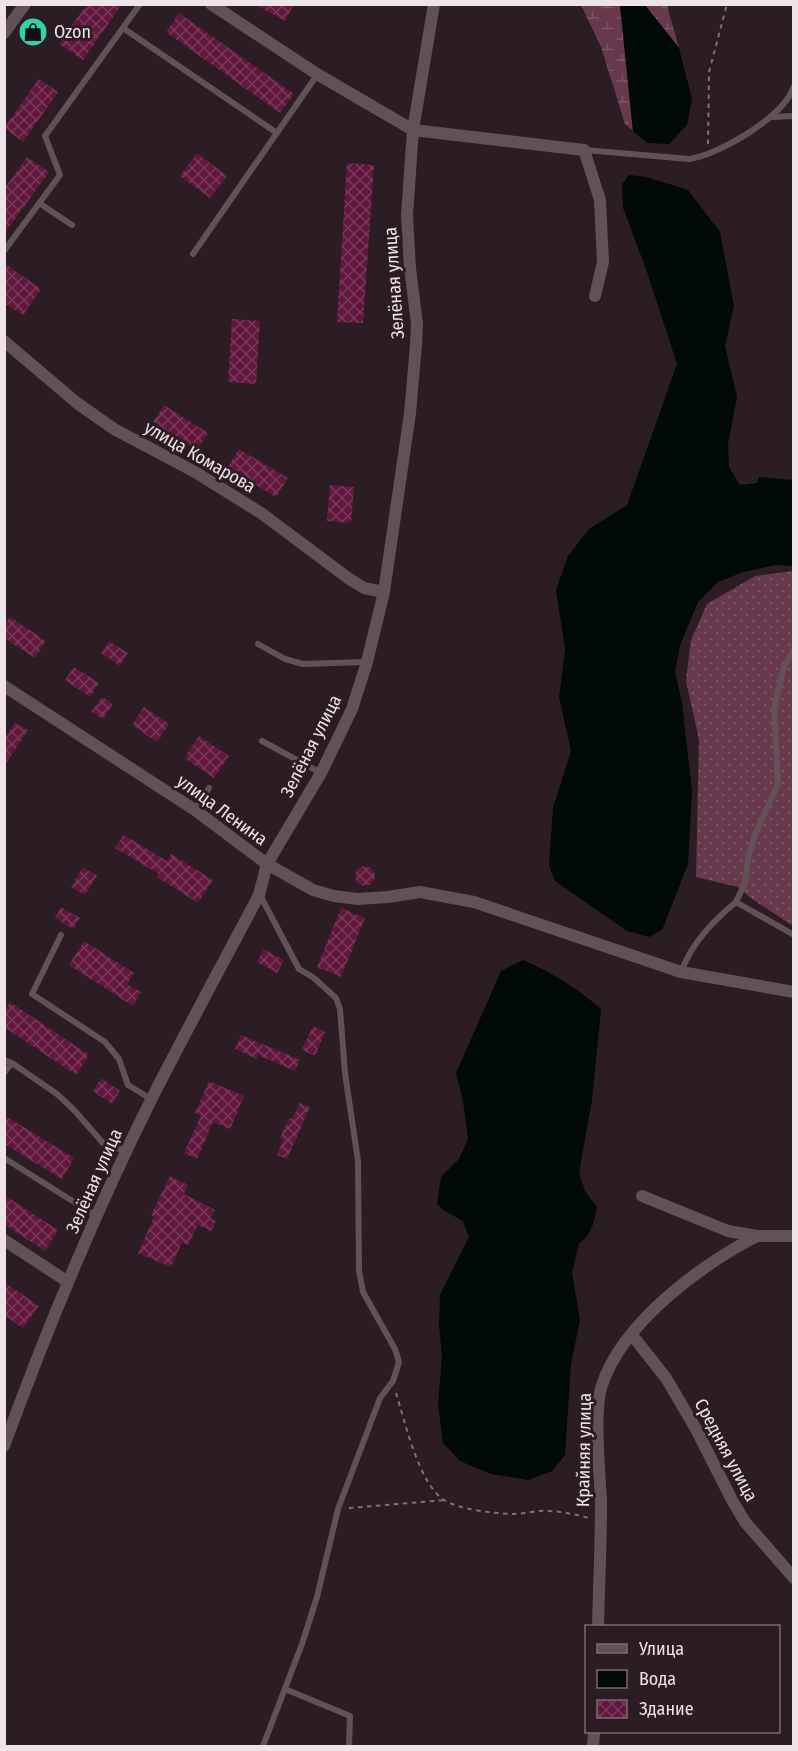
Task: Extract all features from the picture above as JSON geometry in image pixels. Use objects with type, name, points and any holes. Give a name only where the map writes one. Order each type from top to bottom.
[{"type":"street","points":[[4,33],[25,4]]},
{"type":"street","points":[[211,4],[317,74],[413,130],[584,150],[600,200],[603,262],[595,296]]},
{"type":"street","name":"Зелёная улица","points":[[4,1446],[8,1426],[127,1150],[260,895],[267,864],[321,773],[352,709],[384,592],[411,413],[417,324],[410,268],[407,215],[413,130],[434,4]]},
{"type":"street","name":"улица Комарова","points":[[4,341],[77,404],[114,429],[195,472],[261,513],[364,588],[384,592]]},
{"type":"street","name":"улица Ленина","points":[[4,686],[195,810],[267,864],[313,890],[358,899],[420,892],[474,902],[681,972],[794,992]]},
{"type":"street","points":[[642,1196],[728,1231],[757,1236],[794,1236]]},
{"type":"street","name":"Крайняя улица","points":[[598,1625],[601,1386],[613,1360],[651,1313],[692,1275],[726,1252],[757,1236]]},
{"type":"street","points":[[4,1240],[69,1282]]},
{"type":"street","name":"Средняя улица","points":[[632,1335],[666,1378],[745,1522],[794,1578]]},
{"type":"lane","points":[[4,251],[60,175],[45,136],[140,4]]},
{"type":"lane","points":[[123,28],[277,133]]},
{"type":"lane","points":[[193,255],[317,74]]},
{"type":"lane","points":[[584,150],[688,159],[702,157],[772,117],[792,93],[794,86]]},
{"type":"lane","points":[[772,117],[794,116]]},
{"type":"lane","points":[[39,203],[72,225]]},
{"type":"lane","points":[[258,644],[285,659],[303,664],[366,662]]},
{"type":"lane","points":[[681,972],[688,953],[715,920],[736,902],[745,882],[754,837],[778,784],[774,708],[784,667],[794,650]]},
{"type":"lane","points":[[262,741],[321,773]]},
{"type":"lane","points":[[195,810],[209,788]]},
{"type":"lane","points":[[260,895],[299,969],[314,978],[336,998],[340,1009],[345,1073],[358,1161],[359,1271],[363,1292],[399,1362],[393,1381],[380,1398],[338,1509],[317,1597],[302,1644],[263,1746]]},
{"type":"lane","points":[[736,902],[794,935]]},
{"type":"lane","points":[[61,935],[33,994],[105,1042],[118,1059],[128,1085],[152,1099]]},
{"type":"lane","points":[[4,1060],[57,1094],[103,1143],[113,1148],[127,1150]]},
{"type":"lane","points":[[4,1073],[12,1063]]},
{"type":"lane","points":[[4,1158],[98,1217]]},
{"type":"lane","points":[[285,1689],[350,1716],[350,1746]]},
{"type":"path","points":[[702,157],[706,151],[708,137],[709,72],[727,4]]},
{"type":"path","points":[[393,1381],[423,1474],[432,1489],[445,1500],[458,1506],[499,1513],[541,1511],[601,1520]]},
{"type":"path","points":[[338,1509],[445,1500]]},
{"type":"green space","points":[[581,5],[620,5],[633,131],[625,124],[601,47]]},
{"type":"green space","points":[[645,5],[667,5],[679,48]]},
{"type":"green space","points":[[793,571],[793,926],[738,887],[696,877],[699,740],[686,681],[691,640],[707,604],[755,576]]},
{"type":"water","points":[[620,5],[645,5],[679,48],[692,99],[687,125],[669,144],[647,143],[633,131]]},
{"type":"water","points":[[629,175],[647,177],[688,190],[720,232],[734,306],[725,346],[737,397],[728,444],[729,467],[740,485],[757,483],[759,477],[794,480],[793,566],[776,565],[743,572],[718,582],[698,602],[680,645],[675,672],[682,703],[692,791],[688,864],[662,930],[649,937],[627,931],[555,881],[549,865],[553,808],[571,751],[559,697],[565,649],[556,590],[568,556],[589,529],[627,505],[677,364],[623,208],[622,184]]},
{"type":"water","points":[[523,960],[564,982],[601,1009],[592,1100],[579,1173],[585,1191],[597,1207],[590,1232],[579,1243],[572,1273],[580,1320],[571,1364],[565,1455],[552,1471],[528,1480],[491,1474],[460,1461],[443,1443],[438,1404],[442,1357],[439,1325],[440,1295],[469,1237],[463,1221],[437,1204],[441,1177],[459,1159],[468,1139],[463,1101],[456,1073],[501,971]]},
{"type":"building","points":[[87,4],[122,4],[83,60],[59,44]]},
{"type":"building","points":[[254,4],[294,4],[285,21]]},
{"type":"building","points":[[179,13],[294,94],[280,113],[166,32]]},
{"type":"building","points":[[26,24],[38,31],[29,44],[18,36]]},
{"type":"building","points":[[39,79],[58,92],[23,142],[4,128]]},
{"type":"building","points":[[197,153],[227,176],[210,198],[180,176]]},
{"type":"building","points":[[27,157],[49,172],[4,234],[4,189]]},
{"type":"building","points":[[347,163],[374,165],[363,323],[337,322]]},
{"type":"building","points":[[4,263],[41,289],[23,315],[4,303]]},
{"type":"building","points":[[232,319],[260,321],[256,384],[228,382]]},
{"type":"building","points":[[164,405],[208,433],[197,450],[153,422]]},
{"type":"building","points":[[239,449],[288,478],[276,497],[227,468]]},
{"type":"building","points":[[330,485],[354,487],[351,523],[327,521]]},
{"type":"building","points":[[10,617],[46,641],[35,658],[4,638],[4,624]]},
{"type":"building","points":[[109,641],[128,653],[120,666],[101,653]]},
{"type":"building","points":[[74,667],[99,683],[90,697],[65,680]]},
{"type":"building","points":[[102,697],[113,704],[103,719],[91,712]]},
{"type":"building","points":[[144,707],[169,724],[157,742],[132,725]]},
{"type":"building","points":[[15,723],[28,730],[4,766],[4,739]]},
{"type":"building","points":[[199,736],[229,756],[214,778],[184,758]]},
{"type":"building","points":[[124,835],[167,861],[171,854],[213,880],[198,903],[157,877],[159,874],[115,848]]},
{"type":"building","points":[[365,866],[372,869],[375,876],[372,883],[365,886],[358,883],[355,876],[358,869]]},
{"type":"building","points":[[83,867],[97,876],[85,895],[71,887]]},
{"type":"building","points":[[61,907],[80,918],[73,929],[55,918]]},
{"type":"building","points":[[341,908],[365,918],[341,977],[317,967]]},
{"type":"building","points":[[84,941],[134,973],[127,984],[141,992],[133,1006],[69,965]]},
{"type":"building","points":[[263,949],[284,960],[277,973],[257,962]]},
{"type":"building","points":[[10,1002],[89,1055],[76,1075],[4,1027],[4,1011]]},
{"type":"building","points":[[313,1026],[325,1032],[315,1056],[302,1050]]},
{"type":"building","points":[[241,1035],[300,1060],[295,1071],[258,1055],[257,1059],[235,1049]]},
{"type":"building","points":[[101,1078],[120,1091],[112,1104],[93,1091]]},
{"type":"building","points":[[209,1081],[244,1096],[230,1129],[213,1122],[197,1159],[184,1153],[201,1116],[195,1113]]},
{"type":"building","points":[[300,1103],[310,1107],[287,1159],[277,1155],[283,1140],[280,1138],[289,1118],[292,1119]]},
{"type":"building","points":[[4,1115],[74,1158],[62,1179],[4,1144]]},
{"type":"building","points":[[170,1176],[188,1185],[184,1194],[215,1210],[210,1218],[216,1221],[211,1231],[198,1225],[188,1245],[182,1242],[171,1267],[138,1253],[154,1217],[151,1215]]},
{"type":"building","points":[[4,1195],[58,1230],[45,1251],[4,1224]]},
{"type":"building","points":[[4,1282],[39,1306],[23,1328],[4,1315]]},
{"type":"place","name":"Ozon","points":[[33,32]]}]
